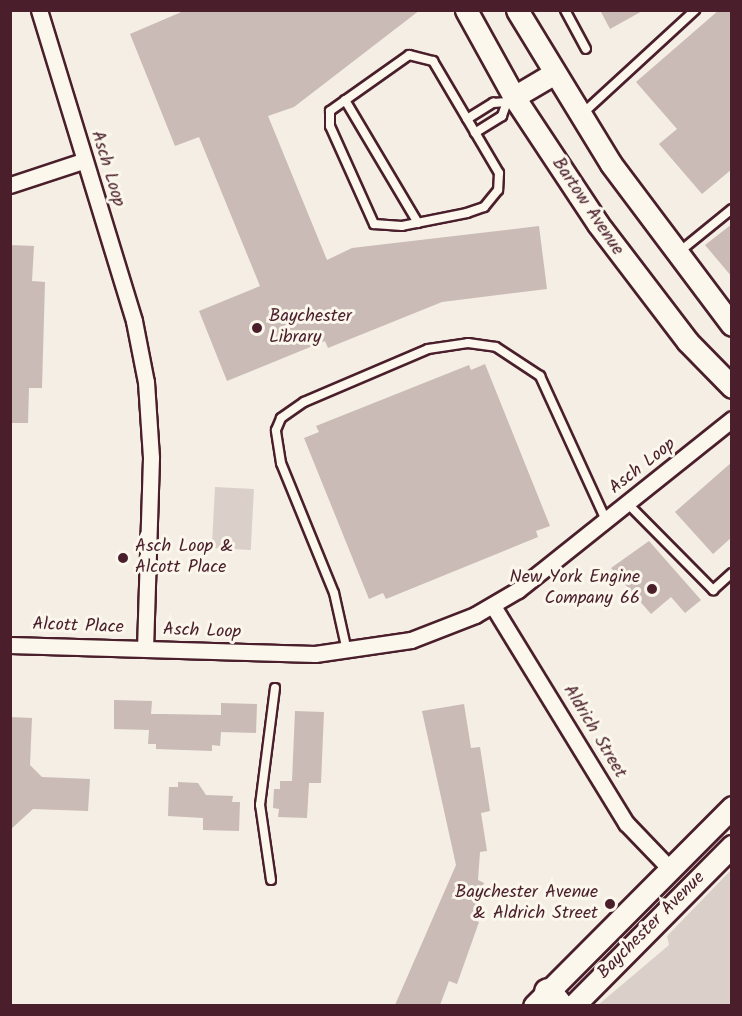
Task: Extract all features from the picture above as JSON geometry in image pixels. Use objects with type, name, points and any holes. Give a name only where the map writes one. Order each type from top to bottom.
[{"type":"main road","name":"Bartow Avenue","points":[[466,10],[511,100],[629,267],[688,342],[732,387]]},
{"type":"main road","points":[[517,10],[579,116],[675,255],[732,325]]},
{"type":"main road","points":[[511,100],[554,74]]},
{"type":"main road","name":"Baychester Avenue","points":[[547,1001],[732,807]]},
{"type":"main road","name":"Baychester Avenue","points":[[573,1005],[732,846]]},
{"type":"street","name":"Asch Loop","points":[[39,10],[83,161],[134,321],[146,382],[152,458],[145,649],[347,653],[411,640],[493,606],[605,518],[629,505],[732,419]]},
{"type":"street","points":[[10,185],[83,161]]},
{"type":"street","name":"Aldrich Street","points":[[493,606],[626,823],[671,870]]},
{"type":"street","name":"Alcott Place","points":[[10,645],[145,649]]},
{"type":"lane","points":[[565,10],[586,49]]},
{"type":"lane","points":[[579,116],[695,10]]},
{"type":"lane","points":[[409,55],[433,62],[467,119],[499,173],[498,190],[484,207],[418,223],[374,224],[330,126],[330,111],[409,55]]},
{"type":"lane","points":[[345,100],[418,223]]},
{"type":"lane","points":[[467,119],[494,103],[511,100]]},
{"type":"lane","points":[[475,133],[502,117],[511,100]]},
{"type":"lane","points":[[675,255],[732,209]]},
{"type":"lane","points":[[347,653],[334,593],[281,464],[276,430],[281,418],[304,402],[428,349],[468,343],[496,347],[540,376],[605,518]]},
{"type":"lane","points":[[629,505],[713,590],[732,573]]},
{"type":"lane","points":[[271,880],[260,805],[275,688]]},
{"type":"shaded area","points":[[215,487],[254,489],[251,550],[212,548]]},
{"type":"shaded area","points":[[731,870],[731,1005],[598,1005],[669,945],[667,936]]},
{"type":"building","points":[[186,10],[420,10],[294,107],[268,116],[327,260],[352,248],[539,226],[547,289],[442,302],[328,348],[325,341],[227,381],[199,311],[260,286],[199,137],[175,146],[130,34]]},
{"type":"building","points":[[600,10],[644,10],[610,29]]},
{"type":"building","points":[[719,10],[732,10],[732,169],[702,194],[659,144],[677,129],[636,82]]},
{"type":"building","points":[[732,224],[732,277],[705,245]]},
{"type":"building","points":[[10,245],[34,246],[32,281],[45,282],[42,388],[29,388],[28,423],[10,423]]},
{"type":"building","points":[[485,364],[550,526],[536,531],[538,537],[386,599],[383,593],[369,599],[304,438],[319,432],[316,426],[469,365],[471,370]]},
{"type":"building","points":[[732,462],[732,537],[713,554],[675,512]]},
{"type":"building","points":[[649,541],[701,600],[685,613],[671,597],[651,614],[611,568]]},
{"type":"building","points":[[114,700],[152,701],[151,714],[221,715],[221,703],[257,704],[256,733],[221,732],[220,746],[212,745],[212,751],[156,749],[156,744],[148,744],[149,730],[114,729]]},
{"type":"building","points":[[464,704],[471,748],[480,747],[490,811],[481,813],[487,851],[480,852],[478,880],[484,883],[471,919],[479,922],[457,984],[449,981],[440,1005],[395,1005],[456,865],[422,711]]},
{"type":"building","points":[[295,711],[324,712],[321,783],[309,783],[307,818],[278,817],[279,809],[273,808],[274,789],[280,789],[280,781],[292,781]]},
{"type":"building","points":[[10,717],[32,718],[30,765],[42,777],[90,779],[88,811],[33,809],[10,830]]},
{"type":"building","points":[[178,782],[198,783],[206,795],[233,796],[232,802],[240,802],[239,831],[203,830],[203,818],[168,816],[169,787],[178,787]]},
{"type":"place","name":"Baychester Library","points":[[257,328]]},
{"type":"place","name":"Asch Loop & Alcott Place","points":[[123,558]]},
{"type":"place","name":"New York Engine Company 66","points":[[652,589]]},
{"type":"place","name":"Baychester Avenue & Aldrich Street","points":[[610,904]]}]
